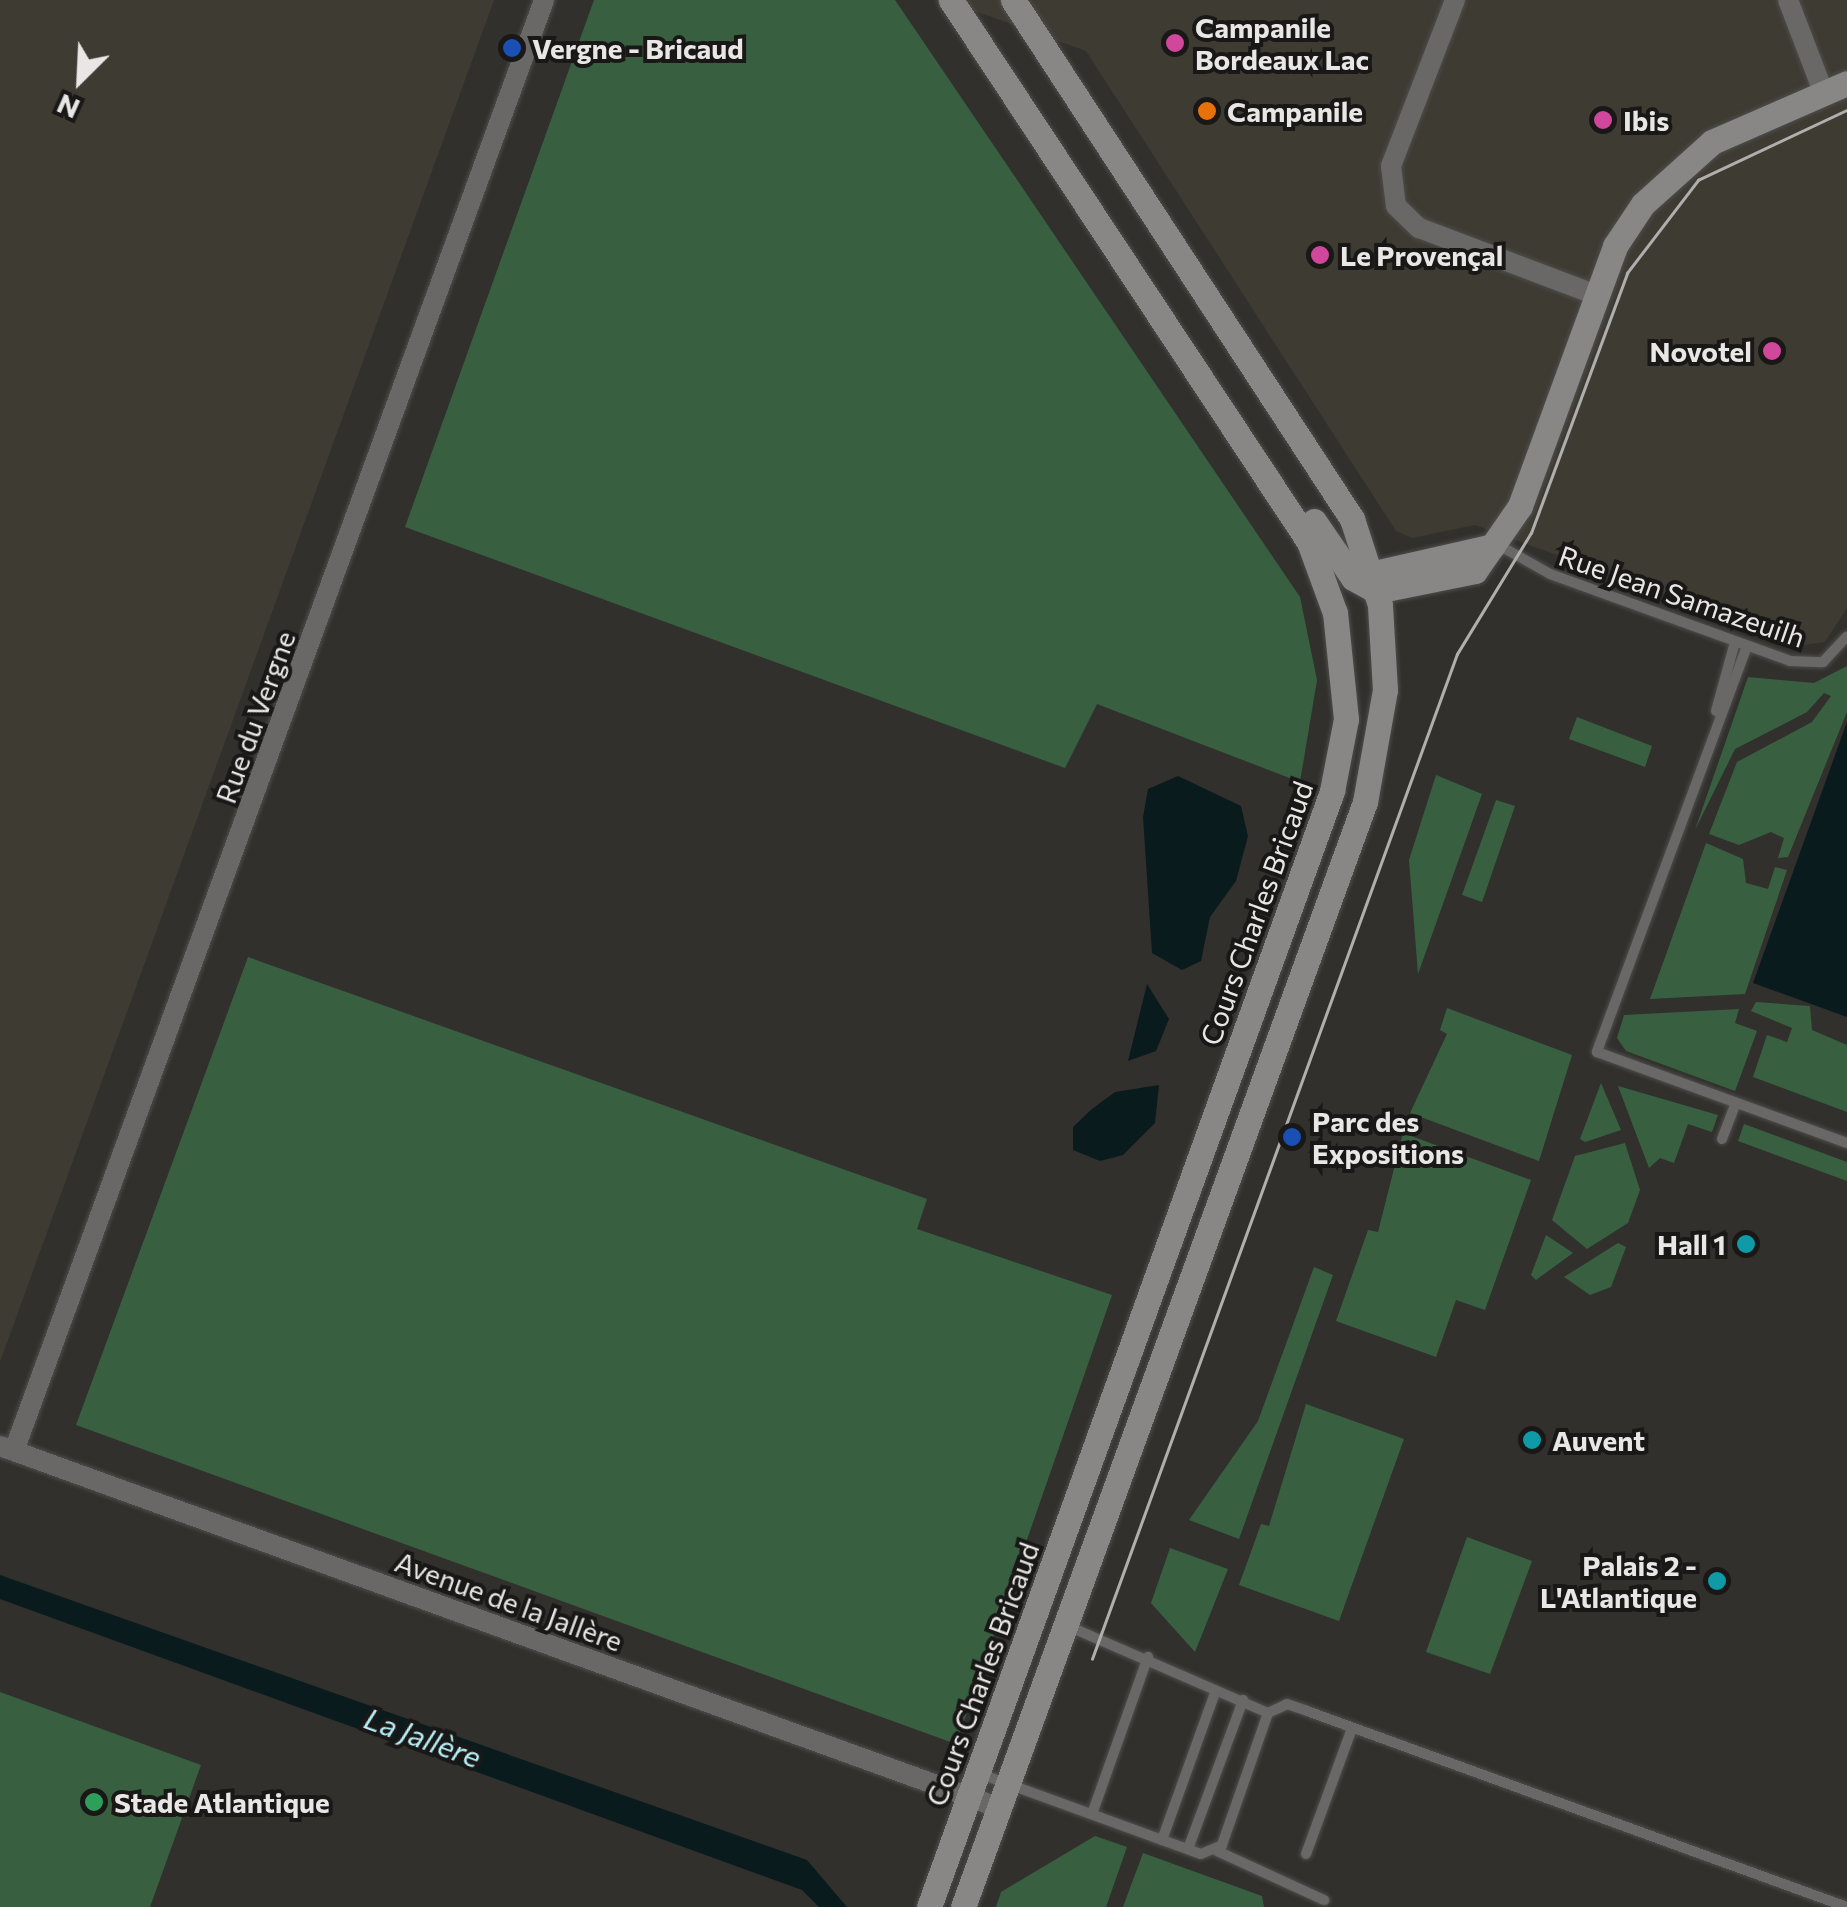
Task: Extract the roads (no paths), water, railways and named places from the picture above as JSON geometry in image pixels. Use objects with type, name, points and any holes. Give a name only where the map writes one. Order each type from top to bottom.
[{"type":"main road","points":[[951,0],[1218,396],[1272,455],[1357,581],[1475,571],[1498,544],[1623,232],[1676,170],[1752,119],[1835,87]]},
{"type":"main road","name":"Cours Charles Bricaud","points":[[962,1907],[1068,1626],[1365,802],[1385,690],[1357,581],[1352,520],[1013,0]]},
{"type":"main road","name":"Cours Charles Bricaud","points":[[929,1907],[1339,769],[1357,581]]},
{"type":"street","name":"Rue du Vergne","points":[[7,1448],[544,0]]},
{"type":"street","points":[[1455,0],[1391,166],[1396,206],[1419,228],[1596,295]]},
{"type":"street","points":[[1788,0],[1835,87]]},
{"type":"street","name":"Avenue de la Jallère","points":[[7,1448],[1004,1796]]},
{"type":"lane","name":"Rue Jean Samazeuilh","points":[[1498,544],[1539,570],[1809,665],[1847,636]]},
{"type":"lane","points":[[1735,642],[1716,712],[1596,1052],[1847,1143]]},
{"type":"lane","points":[[1716,712],[1747,646]]},
{"type":"lane","points":[[1722,1139],[1736,1102]]},
{"type":"lane","points":[[1068,1626],[1148,1657],[1268,1714]]},
{"type":"lane","points":[[1092,1814],[1148,1657]]},
{"type":"lane","points":[[1162,1840],[1216,1690]]},
{"type":"lane","points":[[1188,1850],[1243,1700]]},
{"type":"lane","points":[[1217,1852],[1268,1714],[1287,1704],[1847,1906]]},
{"type":"lane","points":[[1306,1854],[1352,1728]]},
{"type":"lane","points":[[1004,1796],[1092,1814],[1188,1850],[1217,1852],[1324,1900]]},
{"type":"water","points":[[1847,722],[1847,1017],[1753,983]]},
{"type":"water","points":[[1178,776],[1241,806],[1248,836],[1236,881],[1210,917],[1201,961],[1182,970],[1152,953],[1143,817],[1148,789]]},
{"type":"water","points":[[1147,984],[1169,1019],[1156,1051],[1128,1061]]},
{"type":"water","points":[[1159,1085],[1155,1123],[1123,1155],[1100,1161],[1073,1150],[1073,1127],[1092,1109],[1115,1092]]},
{"type":"water","name":"La Jallère","points":[[0,1575],[807,1860],[847,1907],[819,1907],[802,1890],[0,1599]]},
{"type":"tram line","points":[[1092,1659],[1457,654],[1531,533],[1627,273],[1698,180],[1847,110]]},
{"type":"place","name":"Campanile Bordeaux Lac","points":[[1175,43]]},
{"type":"place","name":"Vergne - Bricaud","points":[[512,48]]},
{"type":"place","name":"Campanile","points":[[1207,111]]},
{"type":"place","name":"Ibis","points":[[1603,120]]},
{"type":"place","name":"Le Provençal","points":[[1320,255]]},
{"type":"place","name":"Novotel","points":[[1772,351]]},
{"type":"place","name":"Parc des Expositions","points":[[1292,1137]]},
{"type":"place","name":"Hall 1","points":[[1746,1244]]},
{"type":"place","name":"Auvent","points":[[1532,1440]]},
{"type":"place","name":"Palais 2 - L'Atlantique","points":[[1717,1581]]},
{"type":"place","name":"Stade Atlantique","points":[[94,1802]]}]
